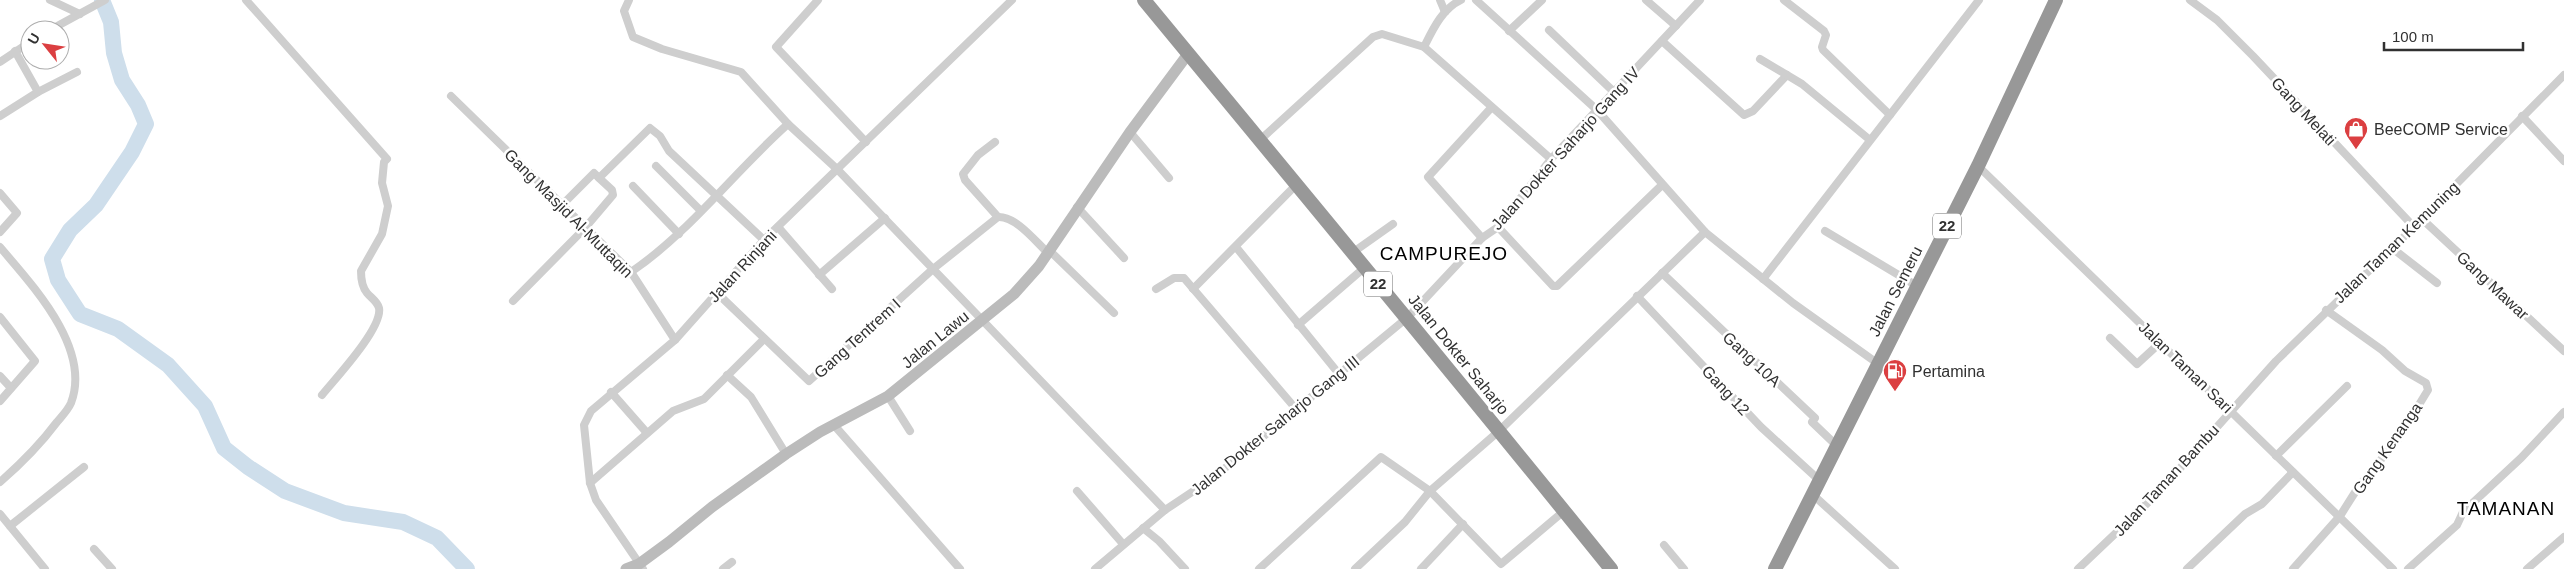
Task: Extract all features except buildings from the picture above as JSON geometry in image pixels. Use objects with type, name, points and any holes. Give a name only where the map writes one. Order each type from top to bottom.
[{"type":"highway","name":"Jalan Dokter Saharjo","points":[[1144,0],[1364,268],[1408,317],[1611,569]]},
{"type":"highway","name":"Jalan Semeru","points":[[1775,569],[1877,363],[1978,166],[2056,0]]},
{"type":"street","points":[[50,0],[80,14]]},
{"type":"street","points":[[69,20],[105,0]]},
{"type":"street","points":[[246,0],[387,159],[384,162],[382,183],[388,206],[382,234],[361,271],[365,292],[375,300],[379,310],[376,322],[355,355],[322,395]]},
{"type":"street","points":[[629,0],[624,11],[633,37],[662,49],[741,72],[788,124],[838,170],[885,218],[1165,510]]},
{"type":"street","points":[[818,0],[776,47],[866,142]]},
{"type":"street","name":"Jalan Rinjani","points":[[641,566],[596,500],[590,483],[584,425],[591,411],[610,392],[675,340],[764,240],[1012,0]]},
{"type":"street","points":[[1440,0],[1445,12]]},
{"type":"street","points":[[1424,47],[1434,25],[1452,4],[1461,0]]},
{"type":"street","points":[[1476,0],[1597,110],[1705,232],[1793,303],[1877,363]]},
{"type":"street","points":[[1509,31],[1542,0]]},
{"type":"street","points":[[1646,0],[1676,26]]},
{"type":"street","name":"Jalan Dokter Saharjo Gang IV","points":[[1408,317],[1482,238],[1498,227],[1551,159],[1700,0]]},
{"type":"street","points":[[1784,0],[1824,31],[1826,35],[1822,47],[1824,50],[1890,115]]},
{"type":"street","points":[[1763,279],[1979,0]]},
{"type":"street","name":"Gang Melati","points":[[2190,0],[2217,20],[2253,56],[2414,227]]},
{"type":"street","points":[[1549,30],[1614,92]]},
{"type":"street","points":[[1260,140],[1377,34],[1424,47],[1551,159]]},
{"type":"street","points":[[1662,41],[1744,115],[1753,111],[1787,75]]},
{"type":"street","points":[[0,62],[20,48]]},
{"type":"street","points":[[16,51],[38,92]]},
{"type":"street","name":"Jalan Lawu","points":[[626,569],[641,566],[786,454],[834,424],[888,396],[1014,294],[1049,252],[1077,207],[1188,54]]},
{"type":"street","points":[[1760,59],[1802,84],[1870,140]]},
{"type":"street","points":[[0,116],[38,92],[77,72]]},
{"type":"street","name":"Jalan Taman Kemuning","points":[[2230,410],[2326,310],[2414,227],[2522,116],[2562,80]]},
{"type":"street","name":"Gang Masjid Al-Muttaqin","points":[[451,96],[631,272],[675,340]]},
{"type":"street","points":[[1482,238],[1428,176],[1491,108]]},
{"type":"street","points":[[2522,116],[2564,161]]},
{"type":"street","points":[[631,272],[658,254],[680,234],[700,210],[788,124]]},
{"type":"street","points":[[599,178],[650,128],[660,136],[669,151],[764,240]]},
{"type":"street","points":[[1130,132],[1169,178]]},
{"type":"street","points":[[995,142],[978,156],[964,174],[965,180],[998,217],[1004,216],[1013,222],[1049,252],[1114,313]]},
{"type":"street","points":[[656,166],[700,210]]},
{"type":"street","name":"Jalan Taman Sari","points":[[1978,166],[2393,569]]},
{"type":"street","points":[[514,301],[585,228],[613,195],[612,190],[594,173],[562,205]]},
{"type":"street","points":[[1193,289],[1296,185]]},
{"type":"street","points":[[1498,227],[1553,286],[1557,286],[1662,185]]},
{"type":"street","points":[[633,186],[680,234]]},
{"type":"street","points":[[0,193],[16,213],[0,232]]},
{"type":"street","points":[[1077,207],[1124,258]]},
{"type":"street","name":"Gang Tentrem I","points":[[716,293],[806,380],[812,380],[933,268],[998,217]]},
{"type":"street","points":[[819,275],[885,218]]},
{"type":"street","name":"Gang Mawar","points":[[2422,219],[2564,351]]},
{"type":"street","points":[[1352,253],[1393,224]]},
{"type":"street","points":[[778,227],[832,289]]},
{"type":"street","points":[[1826,231],[1917,286]]},
{"type":"street","points":[[1355,569],[1405,522],[1430,491],[1499,431],[1705,232]]},
{"type":"street","points":[[0,247],[46,302],[72,357],[74,375],[71,404],[34,452],[0,482]]},
{"type":"street","points":[[1236,247],[1339,374]]},
{"type":"street","points":[[2392,248],[2437,283]]},
{"type":"street","points":[[1298,325],[1364,268]]},
{"type":"street","name":"Gang 10A","points":[[1662,273],[1815,418],[1812,422],[1836,445]]},
{"type":"street","points":[[1156,289],[1178,276],[1184,278],[1296,409]]},
{"type":"street","name":"Gang 12","points":[[1637,296],[1761,427],[1819,480]]},
{"type":"street","name":"Gang Kenanga","points":[[2326,310],[2382,350],[2405,371],[2426,383],[2428,387],[2398,439],[2359,486],[2340,516]]},
{"type":"street","points":[[0,317],[35,361],[0,401]]},
{"type":"street","name":"Jalan Dokter Saharjo Gang III","points":[[1095,569],[1165,510],[1213,478],[1408,317]]},
{"type":"street","points":[[2110,338],[2138,364],[2161,342]]},
{"type":"street","points":[[590,483],[673,411],[704,399],[764,339]]},
{"type":"street","points":[[0,376],[11,388]]},
{"type":"street","points":[[727,376],[751,397],[786,454]]},
{"type":"street","points":[[2276,456],[2346,386]]},
{"type":"street","points":[[610,392],[647,433]]},
{"type":"street","points":[[888,396],[910,431]]},
{"type":"street","name":"Jalan Taman Bambu","points":[[2078,569],[2157,494],[2230,410]]},
{"type":"street","points":[[2408,569],[2457,525],[2463,512],[2521,458],[2564,412]]},
{"type":"street","points":[[834,424],[960,569]]},
{"type":"street","points":[[1259,569],[1362,476],[1378,458],[1384,457],[1430,491],[1503,566],[1564,511]]},
{"type":"street","points":[[10,526],[84,467]]},
{"type":"street","points":[[2187,569],[2245,514],[2262,504],[2293,472]]},
{"type":"street","points":[[1077,492],[1123,544]]},
{"type":"street","points":[[1812,494],[1895,569]]},
{"type":"street","points":[[0,514],[45,569]]},
{"type":"street","points":[[2293,569],[2340,516]]},
{"type":"street","points":[[1421,569],[1463,524]]},
{"type":"street","points":[[1143,528],[1159,541],[1185,569]]},
{"type":"street","points":[[2526,569],[2564,537]]},
{"type":"street","points":[[1664,545],[1684,569]]},
{"type":"street","points":[[94,548],[112,569]]},
{"type":"street","points":[[723,569],[732,562]]},
{"type":"waterway","points":[[102,0],[111,22],[114,53],[122,80],[138,105],[146,124],[132,152],[96,205],[70,230],[52,259],[58,280],[80,314],[118,329],[168,365],[205,406],[224,448],[248,467],[285,491],[344,513],[403,522],[437,538],[467,569]]},
{"type":"place","name":"BeeCOMP Service","points":[[2356,150]]},
{"type":"place","name":"Pertamina","points":[[1895,392]]},
{"type":"district","name":"CAMPUREJO","points":[[1444,253]]},
{"type":"district","name":"TAMANAN","points":[[2506,508]]}]
